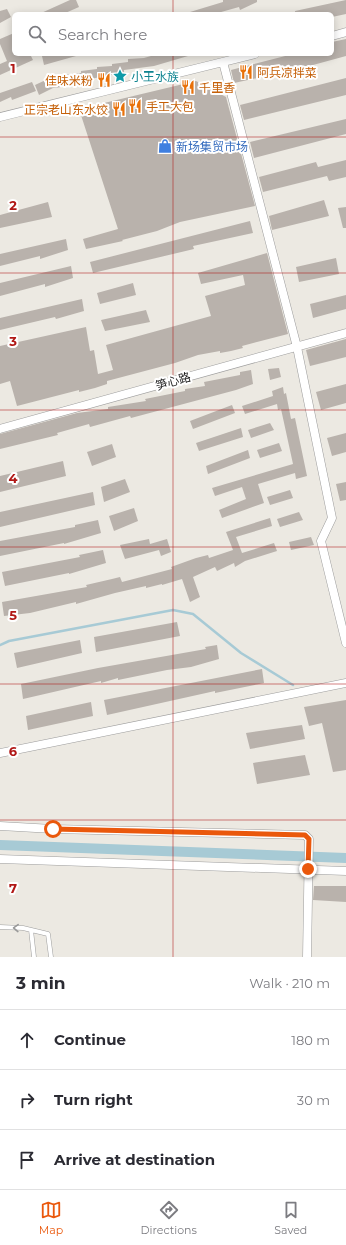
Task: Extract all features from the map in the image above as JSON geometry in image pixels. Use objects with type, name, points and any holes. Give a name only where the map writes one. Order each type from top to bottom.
[{"type":"street","points":[[334,35],[346,32]]},
{"type":"street","points":[[0,117],[247,56]]},
{"type":"street","points":[[223,62],[298,347],[332,518],[321,541],[346,643]]},
{"type":"street","name":"笋心路","points":[[0,429],[346,333]]},
{"type":"street","points":[[0,753],[346,683]]},
{"type":"street","points":[[0,826],[53,829],[305,835],[309,839],[307,957]]},
{"type":"street","points":[[0,859],[346,871]]},
{"type":"lane","points":[[0,927],[31,930],[48,934],[51,957]]},
{"type":"lane","points":[[31,930],[34,957]]},
{"type":"building","points":[[70,0],[76,0],[79,7],[68,12],[43,12]]},
{"type":"building","points":[[223,0],[257,0],[257,2],[240,10],[239,7],[221,12],[190,12],[223,2]]},
{"type":"building","points":[[346,0],[346,14],[334,17],[334,12],[295,11]]},
{"type":"building","points":[[7,9],[11,17],[0,23],[0,11]]},
{"type":"building","points":[[12,34],[12,56],[31,56],[33,60],[0,75],[0,64],[7,61],[0,44],[0,39]]},
{"type":"building","points":[[346,39],[346,56],[291,71],[234,83],[231,70],[285,56],[334,56],[334,42]]},
{"type":"building","points":[[42,56],[76,56],[44,65]]},
{"type":"building","points":[[151,56],[188,56],[154,66],[124,70],[124,72],[62,85],[62,87],[53,88],[39,95],[35,85],[50,78],[65,77],[65,75],[81,73],[81,71],[97,69],[97,67],[112,66],[112,64],[128,62],[128,59]]},
{"type":"building","points":[[346,78],[346,95],[244,120],[240,105]]},
{"type":"building","name":"新场集贸市场","points":[[196,81],[226,97],[255,206],[180,222],[157,231],[122,240],[123,241],[86,249],[83,239],[118,229],[79,109]]},
{"type":"building","points":[[32,82],[36,91],[12,100],[11,97],[0,102],[0,93]]},
{"type":"building","points":[[346,119],[346,134],[254,158],[250,142]]},
{"type":"building","points":[[346,160],[346,177],[329,181],[327,176],[263,192],[259,177],[316,162],[318,167]]},
{"type":"building","points":[[324,200],[329,216],[272,230],[269,216]]},
{"type":"building","points":[[48,202],[52,217],[0,228],[0,215]]},
{"type":"building","points":[[346,207],[346,228],[343,228],[338,208]]},
{"type":"building","points":[[250,221],[253,233],[193,246],[194,249],[93,273],[90,262]]},
{"type":"building","points":[[66,239],[68,250],[40,259],[40,256],[0,266],[0,254]]},
{"type":"building","points":[[267,253],[288,334],[242,346],[243,348],[231,351],[220,353],[220,351],[198,355],[175,363],[107,381],[107,384],[95,388],[79,392],[79,390],[17,406],[10,381],[0,384],[0,346],[86,327],[90,351],[94,350],[98,374],[113,370],[106,345],[211,316],[205,296],[245,285],[243,275],[201,284],[198,273]]},
{"type":"building","points":[[336,258],[339,274],[299,282],[296,267]]},
{"type":"building","points":[[71,266],[73,278],[45,287],[45,284],[0,296],[0,283]]},
{"type":"building","points":[[133,283],[136,295],[100,304],[97,293]]},
{"type":"building","points":[[346,295],[346,309],[313,318],[310,304]]},
{"type":"building","points":[[82,299],[84,311],[56,319],[55,317],[0,330],[0,318]]},
{"type":"building","points":[[146,310],[150,322],[105,331],[101,320]]},
{"type":"building","points":[[346,339],[346,357],[310,366],[306,350]]},
{"type":"building","points":[[279,368],[281,377],[270,380],[268,369]]},
{"type":"building","points":[[251,370],[253,384],[236,390],[131,418],[130,416],[90,427],[89,424],[57,433],[58,435],[0,449],[0,434],[77,413],[108,409],[108,407],[146,401],[145,399],[185,391],[185,389],[205,386],[204,382],[240,375],[240,372]]},
{"type":"building","points":[[346,384],[346,403],[321,410],[316,392]]},
{"type":"building","points":[[283,387],[284,394],[286,393],[291,419],[295,418],[307,476],[296,479],[295,473],[258,484],[264,503],[222,518],[219,510],[246,499],[242,487],[215,496],[212,488],[293,464],[281,409],[278,410],[277,404],[245,414],[242,406],[273,396],[272,391]]},
{"type":"building","points":[[232,405],[235,413],[193,429],[190,421]]},
{"type":"building","points":[[270,423],[274,430],[251,438],[248,430]]},
{"type":"building","points":[[241,428],[243,437],[199,451],[196,443]]},
{"type":"building","points":[[346,433],[346,452],[332,456],[327,438]]},
{"type":"building","points":[[279,443],[282,451],[260,458],[257,450]]},
{"type":"building","points":[[112,444],[116,457],[92,466],[87,452]]},
{"type":"building","points":[[248,450],[250,458],[208,474],[206,466]]},
{"type":"building","points":[[63,461],[66,476],[0,492],[0,476]]},
{"type":"building","points":[[125,479],[130,492],[104,502],[101,487]]},
{"type":"building","points":[[346,482],[346,500],[340,501],[336,484]]},
{"type":"building","points":[[290,490],[293,498],[270,505],[267,497]]},
{"type":"building","points":[[93,492],[95,505],[0,527],[0,512]]},
{"type":"building","points":[[134,508],[138,521],[114,531],[109,516]]},
{"type":"building","points":[[299,512],[303,520],[280,527],[277,519]]},
{"type":"building","points":[[270,518],[272,526],[236,537],[242,553],[274,543],[277,551],[245,561],[235,567],[234,563],[217,571],[215,567],[193,577],[200,597],[190,602],[182,579],[162,585],[146,588],[146,586],[115,593],[76,604],[76,602],[30,613],[4,616],[2,602],[87,587],[86,585],[120,577],[122,582],[172,569],[171,567],[196,558],[208,555],[209,558],[233,550],[226,532]]},
{"type":"building","points":[[98,520],[101,533],[64,544],[0,556],[0,541],[75,527],[75,525]]},
{"type":"building","points":[[311,537],[314,545],[291,550],[289,542]]},
{"type":"building","points":[[149,539],[150,544],[167,539],[171,552],[161,556],[159,550],[125,559],[120,545]]},
{"type":"building","points":[[103,550],[106,563],[69,574],[5,586],[2,572],[80,557],[79,555]]},
{"type":"building","points":[[177,622],[180,636],[96,652],[94,637]]},
{"type":"building","points":[[80,640],[82,653],[17,668],[14,653]]},
{"type":"building","points":[[217,645],[219,659],[191,667],[167,670],[118,680],[118,678],[101,683],[101,681],[23,699],[21,684],[98,668],[206,649],[205,647]]},
{"type":"building","points":[[262,669],[264,683],[215,693],[215,691],[107,715],[104,700]]},
{"type":"building","points":[[346,700],[346,770],[333,772],[322,723],[309,726],[304,707]]},
{"type":"building","points":[[91,702],[93,716],[28,730],[26,716]]},
{"type":"building","points":[[302,725],[305,739],[250,749],[246,733]]},
{"type":"building","points":[[305,755],[310,775],[257,784],[253,763]]},
{"type":"building","points":[[314,886],[346,886],[346,902],[313,900]]},
{"type":"waterway","points":[[0,645],[9,641],[173,610],[193,614],[241,653],[293,685]]},
{"type":"waterway","points":[[0,845],[346,858]]},
{"type":"place","name":"阿兵凉拌菜","points":[[246,72]]},
{"type":"place","name":"小王水族","points":[[120,76]]},
{"type":"place","name":"佳味米粉","points":[[104,80]]},
{"type":"place","name":"千里香","points":[[188,87]]},
{"type":"place","name":"手工大包","points":[[135,106]]},
{"type":"place","name":"正宗老山东水饺","points":[[119,109]]},
{"type":"place","name":"新场集贸市场","points":[[165,146]]},
{"type":"route","points":[[53,829],[305,835],[309,839],[308,869]]}]
